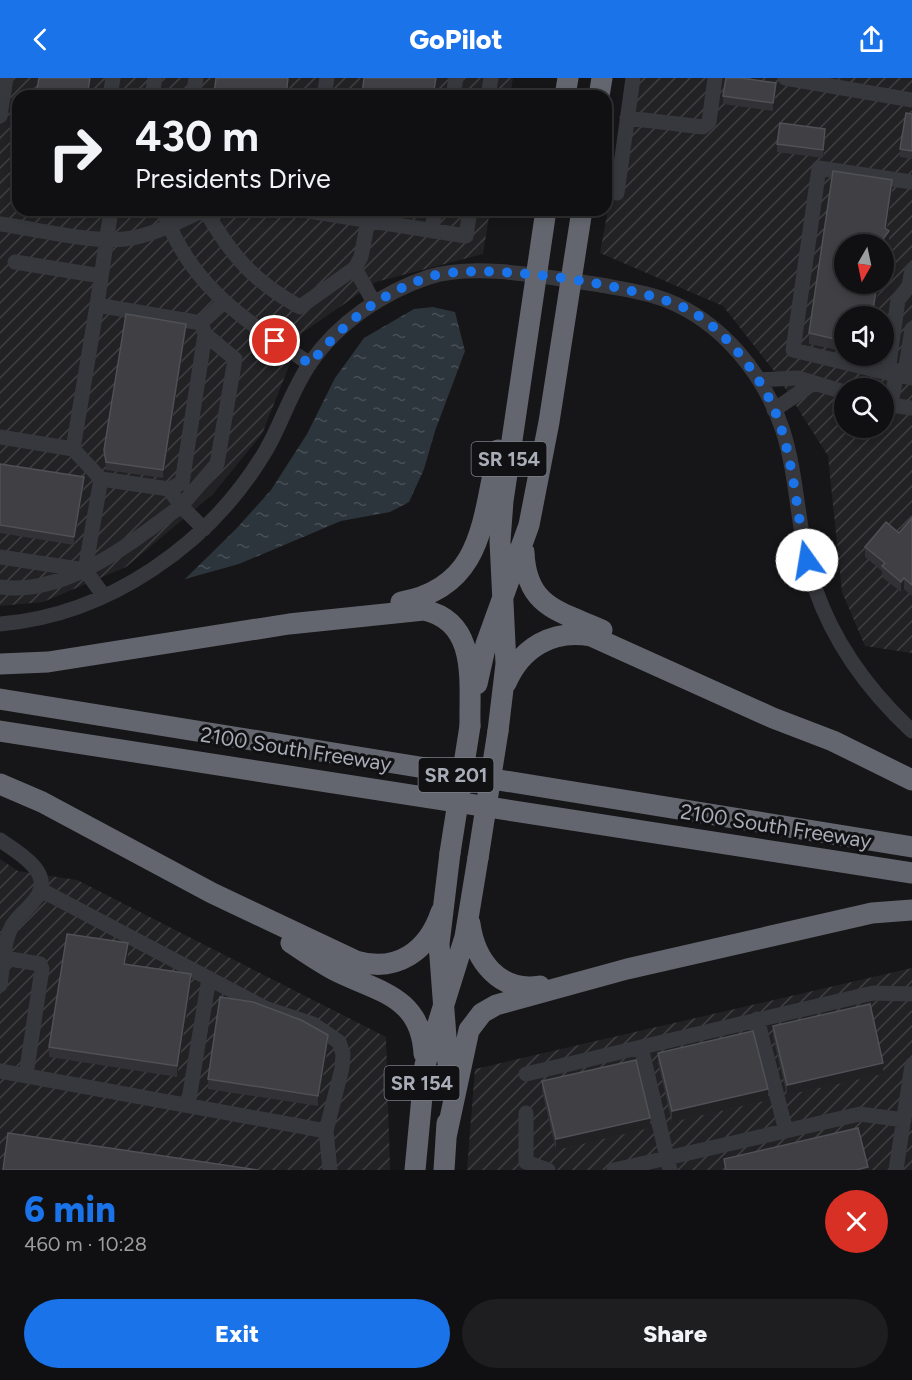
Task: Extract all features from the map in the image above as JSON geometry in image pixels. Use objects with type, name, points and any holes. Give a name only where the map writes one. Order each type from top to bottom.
[{"type":"highway","name":"SR 154","points":[[415,1170],[425,1065],[444,1000],[458,963],[469,917],[505,686],[507,643],[500,542],[503,501],[545,216]]},
{"type":"highway","name":"SR 154","points":[[444,1170],[449,1059],[440,960],[441,912],[470,726],[486,644],[523,543],[547,433],[581,216]]},
{"type":"highway","points":[[289,624],[314,614],[422,598],[447,585],[465,567],[478,533],[528,321]]},
{"type":"highway","points":[[523,543],[526,578],[534,593],[546,605],[600,629],[773,718]]},
{"type":"highway","points":[[0,664],[48,662],[289,624],[424,610],[443,617],[458,631],[468,651],[470,726]]},
{"type":"highway","points":[[505,686],[518,662],[537,644],[561,635],[582,635],[606,641],[773,718],[833,741],[912,780]]},
{"type":"highway","name":"2100 South Freeway","points":[[0,699],[456,775],[912,847]]},
{"type":"highway","name":"2100 South Freeway","points":[[0,731],[912,873]]},
{"type":"highway","points":[[0,784],[42,802],[212,893],[350,959],[376,965],[400,961],[420,949],[433,933],[441,912]]},
{"type":"highway","points":[[212,893],[322,964],[399,1000],[412,1014],[421,1031],[425,1065]]},
{"type":"highway","points":[[469,917],[473,942],[482,962],[494,975],[515,985],[536,987],[627,969],[872,913],[912,910]]},
{"type":"highway","points":[[446,1137],[466,1038],[482,1013],[506,1001],[627,969]]},
{"type":"street","points":[[0,116],[6,78]]},
{"type":"street","points":[[616,194],[633,78]]},
{"type":"street","points":[[627,118],[703,127],[709,122],[715,78]]},
{"type":"street","points":[[785,78],[912,100]]},
{"type":"street","points":[[912,182],[819,168],[793,350],[912,378]]},
{"type":"street","points":[[73,449],[110,216]]},
{"type":"street","points":[[165,216],[180,250],[199,277],[223,303],[310,364]]},
{"type":"street","points":[[0,224],[106,239],[126,239],[169,226],[191,216]]},
{"type":"street","points":[[208,216],[224,244],[248,272],[276,294],[300,307],[356,268],[362,258],[368,220]]},
{"type":"street","points":[[342,216],[466,236],[469,216]]},
{"type":"street","points":[[432,231],[434,216]]},
{"type":"street","points":[[15,262],[101,276]]},
{"type":"street","points":[[356,268],[374,303]]},
{"type":"street","points":[[0,624],[63,611],[104,596],[157,568],[204,529],[237,493],[265,452],[310,364],[337,332],[374,303],[431,276],[469,272],[535,275],[634,291],[664,299],[691,312],[713,327],[736,350],[759,380],[784,433],[799,525],[816,590],[839,641],[864,679],[912,731]]},
{"type":"street","points":[[896,375],[889,364],[898,300],[911,283]]},
{"type":"street","points":[[0,437],[73,449],[101,479],[169,489],[182,483],[203,328],[223,303]]},
{"type":"street","points":[[0,587],[22,590],[85,570],[120,552],[181,506],[217,464],[235,358],[203,328],[97,305]]},
{"type":"street","points":[[894,381],[896,375],[906,367],[912,329]]},
{"type":"street","points":[[759,380],[798,378],[834,390]]},
{"type":"street","points":[[774,410],[812,384]]},
{"type":"street","points":[[894,405],[912,408]]},
{"type":"street","points":[[85,570],[101,479]]},
{"type":"street","points":[[169,489],[181,506],[204,529]]},
{"type":"street","points":[[0,557],[85,570],[104,596]]},
{"type":"street","points":[[0,840],[32,862],[41,885],[265,1008],[313,1023],[339,1042],[343,1054],[342,1068],[326,1131],[330,1170]]},
{"type":"street","points":[[0,985],[5,929],[41,885]]},
{"type":"street","points":[[4,958],[40,964],[42,969],[26,1075]]},
{"type":"street","points":[[188,1106],[209,978]]},
{"type":"street","points":[[526,1074],[873,993],[912,994]]},
{"type":"street","points":[[757,1019],[786,1131]]},
{"type":"street","points":[[641,1047],[669,1164]]},
{"type":"street","points":[[896,1170],[912,1065]]},
{"type":"street","points":[[0,1071],[326,1131]]},
{"type":"street","points":[[526,1113],[526,1162],[548,1170]]},
{"type":"street","points":[[614,1170],[669,1164],[786,1131],[860,1114],[904,1120]]},
{"type":"shaded area","points":[[0,78],[513,78],[511,90],[12,90],[12,216],[489,216],[483,254],[376,282],[302,333],[262,434],[213,494],[126,567],[43,602],[0,606]]},
{"type":"shaded area","points":[[632,78],[912,78],[912,653],[865,646],[842,592],[828,456],[774,371],[723,306],[600,253],[607,216],[612,216],[612,187]]},
{"type":"shaded area","points":[[0,859],[18,871],[77,880],[386,1037],[390,1170],[0,1170]]},
{"type":"shaded area","points":[[912,968],[912,1170],[467,1170],[475,1069]]},
{"type":"water","points":[[433,307],[455,312],[465,351],[435,431],[424,469],[409,502],[390,512],[341,521],[239,564],[185,579],[236,529],[271,490],[307,434],[335,378],[364,338],[414,309]]},
{"type":"building","points":[[39,78],[90,78],[88,90],[37,90]]},
{"type":"building","points":[[216,78],[288,78],[287,90],[215,90]]},
{"type":"building","points":[[364,78],[436,78],[434,90],[363,90]]},
{"type":"building","points":[[726,78],[776,83],[773,103],[723,96]]},
{"type":"building","points":[[906,113],[912,114],[912,151],[900,149]]},
{"type":"building","points":[[780,123],[825,129],[823,150],[777,144]]},
{"type":"building","points":[[833,171],[892,180],[885,228],[889,231],[887,234],[834,234],[834,294],[876,294],[874,306],[834,306],[834,339],[809,333]]},
{"type":"building","points":[[126,314],[186,324],[163,470],[106,462],[104,450]]},
{"type":"building","points":[[0,464],[84,477],[74,537],[0,525]]},
{"type":"building","points":[[912,518],[912,585],[904,578],[901,582],[882,566],[885,563],[865,547],[886,522],[899,533]]},
{"type":"building","points":[[67,934],[128,943],[124,964],[191,974],[177,1066],[49,1047]]},
{"type":"building","points":[[220,997],[253,1002],[301,1020],[328,1035],[318,1096],[208,1079]]},
{"type":"building","points":[[870,1004],[883,1063],[787,1085],[773,1026]]},
{"type":"building","points":[[753,1031],[768,1089],[672,1111],[658,1053]]},
{"type":"building","points":[[636,1060],[650,1118],[556,1139],[542,1081]]},
{"type":"building","points":[[858,1128],[868,1167],[856,1170],[726,1170],[724,1159]]},
{"type":"building","points":[[8,1133],[258,1170],[3,1170]]},
{"type":"route","points":[[275,341],[310,364],[337,332],[374,303],[431,276],[469,272],[535,275],[634,291],[664,299],[691,312],[713,327],[736,350],[759,380],[784,433],[807,560]]}]
